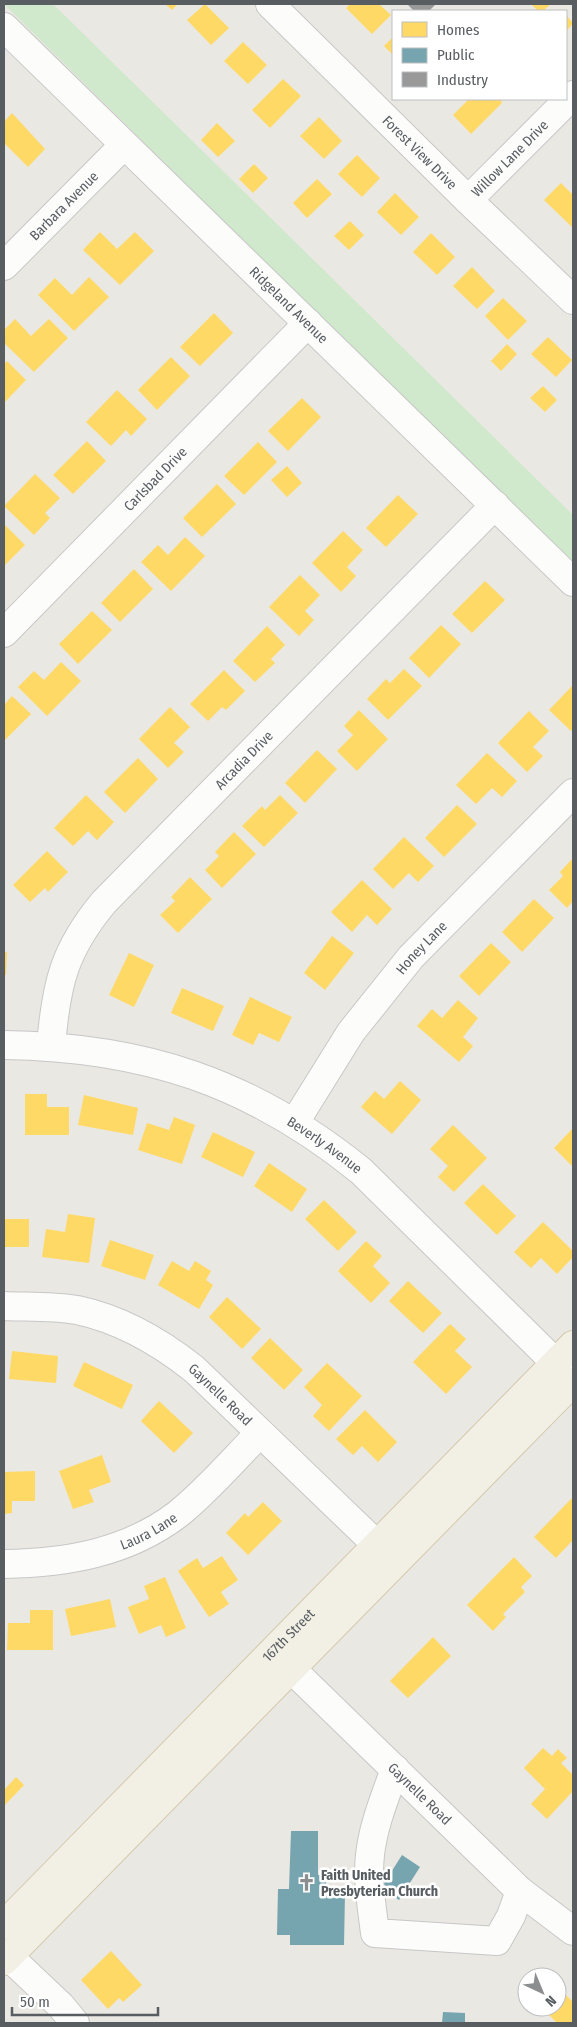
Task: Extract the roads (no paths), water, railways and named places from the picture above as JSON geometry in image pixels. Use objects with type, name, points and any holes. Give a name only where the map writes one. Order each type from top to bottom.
[{"type":"main road","name":"167th Street","points":[[4,1925],[376,1544],[569,1367]]},
{"type":"main road","name":"167th Street","points":[[6,1958],[394,1564],[569,1367]]},
{"type":"street","name":"Forest View Drive","points":[[270,4],[468,200],[573,300]]},
{"type":"street","name":"Ridgeland Avenue","points":[[4,27],[573,582]]},
{"type":"street","name":"Willow Lane Drive","points":[[468,200],[573,95]]},
{"type":"street","name":"Barbara Avenue","points":[[4,266],[124,145]]},
{"type":"street","name":"Carlsbad Drive","points":[[4,633],[308,323]]},
{"type":"street","name":"Arcadia Drive","points":[[51,1046],[59,982],[76,940],[88,921],[104,902],[495,505]]},
{"type":"street","name":"Honey Lane","points":[[295,1122],[352,1032],[411,957],[573,793]]},
{"type":"street","name":"Beverly Avenue","points":[[4,1045],[51,1046],[126,1056],[215,1081],[295,1122],[330,1146],[361,1172],[569,1367]]},
{"type":"street","name":"Gaynelle Road","points":[[4,1306],[76,1310],[97,1315],[146,1337],[173,1352],[194,1369],[376,1544],[394,1564]]},
{"type":"street","name":"Laura Lane","points":[[4,1564],[48,1562],[96,1554],[153,1530],[195,1499],[260,1433]]},
{"type":"street","name":"Gaynelle Road","points":[[272,1650],[520,1891],[573,1932]]},
{"type":"street","points":[[395,1769],[378,1816],[370,1856],[371,1902],[375,1933],[497,1941],[512,1916],[520,1891]]},
{"type":"street","points":[[6,1958],[61,2006],[75,2023]]},
{"type":"place","name":"Faith United Presbyterian Church","points":[[307,1883]]}]
